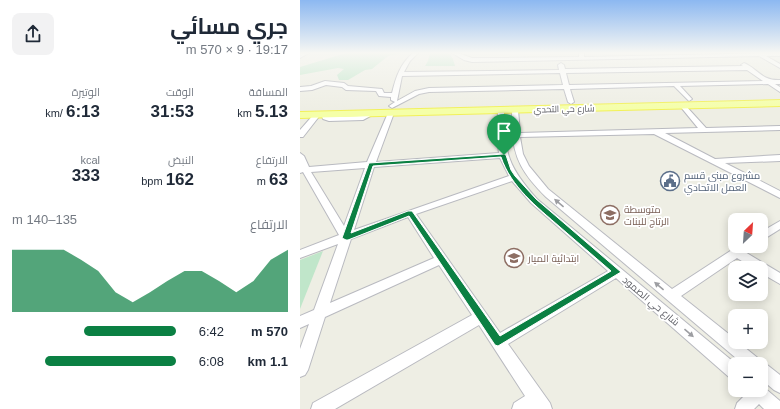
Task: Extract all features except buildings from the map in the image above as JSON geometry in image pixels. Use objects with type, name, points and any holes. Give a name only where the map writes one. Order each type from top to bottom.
[{"type":"main road","name":"شارع حي التحدي","points":[[301,114],[428,108],[516,110],[780,97]]},
{"type":"main road","name":"شارع حي التحدي","points":[[460,108],[571,102],[780,103]]},
{"type":"main road","name":"شارع حي التحدي","points":[[301,114],[372,113],[392,109]]},
{"type":"street","points":[[300,370],[371,164],[392,109],[400,74],[503,72]]},
{"type":"street","points":[[562,72],[571,102]]},
{"type":"street","points":[[574,72],[639,78],[676,85],[780,82]]},
{"type":"street","points":[[392,109],[418,92],[426,90],[568,88],[639,78],[646,72]]},
{"type":"street","points":[[756,72],[780,90]]},
{"type":"street","points":[[300,89],[312,88],[327,83],[344,85],[347,88],[377,89],[380,90],[381,95],[396,95]]},
{"type":"street","points":[[676,85],[703,129]]},
{"type":"street","name":"شارع حي الصمود","points":[[501,110],[500,138],[508,170],[513,178],[534,201],[728,367]]},
{"type":"street","points":[[516,110],[516,129],[519,154],[530,174],[538,184],[549,195],[746,357]]},
{"type":"street","points":[[300,135],[321,114]]},
{"type":"street","points":[[500,124],[509,122],[516,129],[656,131],[780,128]]},
{"type":"street","points":[[656,131],[780,195]]},
{"type":"street","points":[[303,170],[504,155]]},
{"type":"street","points":[[300,156],[303,170],[346,238]]},
{"type":"street","points":[[714,161],[780,158]]},
{"type":"street","points":[[300,254],[410,213],[513,178]]},
{"type":"street","points":[[410,213],[540,403],[520,409]]},
{"type":"street","points":[[768,232],[780,224]]},
{"type":"street","points":[[671,296],[736,253]]},
{"type":"street","points":[[747,253],[780,279]]},
{"type":"street","points":[[300,322],[442,259]]},
{"type":"street","points":[[498,342],[617,272]]},
{"type":"street","points":[[672,318],[683,317],[686,315],[688,310]]},
{"type":"street","points":[[319,409],[481,317]]},
{"type":"street","points":[[703,345],[704,341],[710,336],[720,336]]},
{"type":"street","points":[[768,375],[780,385]]},
{"type":"street","points":[[742,409],[753,397]]},
{"type":"street","points":[[763,397],[777,409]]},
{"type":"green space","points":[[300,72],[316,72],[300,75]]},
{"type":"green space","points":[[340,72],[361,72],[348,80],[339,80],[337,75]]},
{"type":"green space","points":[[323,251],[300,309],[300,260]]},
{"type":"place","name":"مشروع مبنى قسم العمل الاتحادي","points":[[670,181]]},
{"type":"place","name":"متوسطة الرتاج للبنات","points":[[610,215]]},
{"type":"place","name":"ابتدائية الميار","points":[[514,258]]},
{"type":"route","points":[[504,155],[508,170],[513,178],[534,201],[617,272],[498,342],[410,213],[346,238],[371,164],[504,155]]}]
